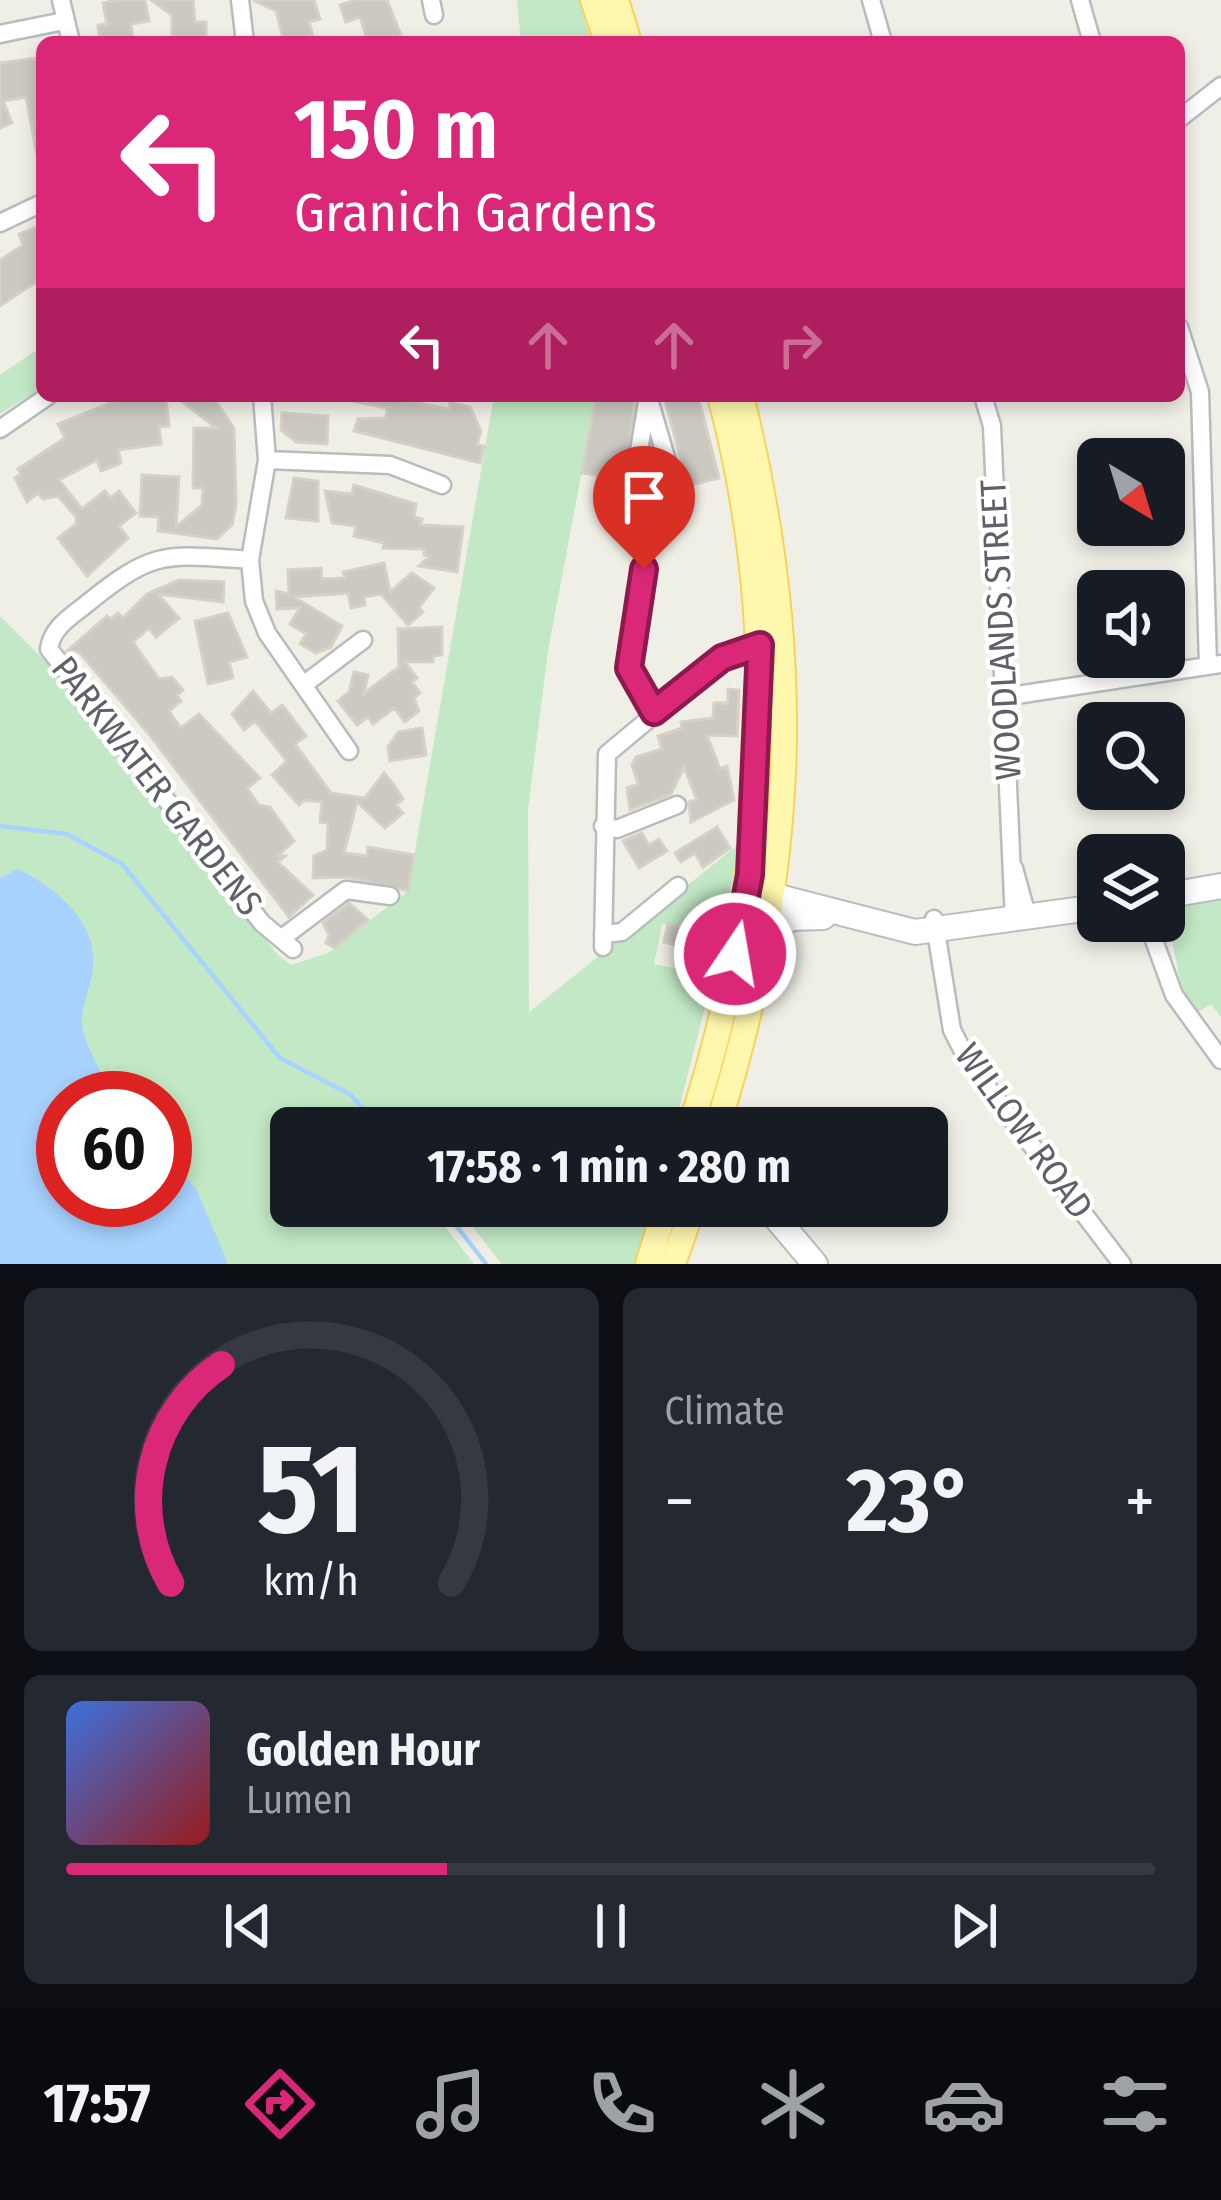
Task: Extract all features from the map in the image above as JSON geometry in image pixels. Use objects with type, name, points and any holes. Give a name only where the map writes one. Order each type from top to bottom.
[{"type":"main road","points":[[592,0],[605,36]]},
{"type":"main road","points":[[616,0],[627,36]]},
{"type":"main road","points":[[721,402],[771,643],[784,796],[767,931],[722,1107]]},
{"type":"main road","points":[[695,1107],[749,882],[771,643],[775,555],[742,402]]},
{"type":"main road","points":[[1185,877],[1221,871]]},
{"type":"main road","points":[[749,882],[934,925]]},
{"type":"main road","points":[[1185,892],[1221,886]]},
{"type":"main road","points":[[775,889],[844,917]]},
{"type":"main road","points":[[1020,913],[1077,898]]},
{"type":"main road","points":[[767,931],[792,919],[844,917],[934,925],[1077,909]]},
{"type":"main road","points":[[649,1264],[660,1227]]},
{"type":"main road","points":[[673,1264],[686,1227]]},
{"type":"main road","points":[[784,1227],[815,1264]]},
{"type":"main road","points":[[800,1227],[829,1264]]},
{"type":"street","points":[[61,0],[69,36]]},
{"type":"street","points":[[240,0],[244,36]]},
{"type":"street","points":[[872,0],[881,36]]},
{"type":"street","points":[[1080,0],[1090,36]]},
{"type":"street","points":[[0,34],[64,21]]},
{"type":"street","points":[[1185,114],[1221,86]]},
{"type":"street","points":[[0,224],[36,206]]},
{"type":"street","points":[[1004,698],[1215,665],[1200,392],[1185,346]]},
{"type":"street","points":[[0,429],[39,402]]},
{"type":"street","points":[[253,402],[261,422]]},
{"type":"street","points":[[262,402],[267,460],[250,560],[259,616],[349,751]]},
{"type":"street","points":[[647,402],[636,469],[655,480]]},
{"type":"street","points":[[650,402],[668,464],[655,480],[629,668],[654,712]]},
{"type":"street","name":"WOODLANDS STREET","points":[[985,402],[992,426],[1013,865],[1020,913]]},
{"type":"street","points":[[640,442],[652,430],[662,436]]},
{"type":"street","points":[[267,460],[390,465],[442,485]]},
{"type":"street","name":"PARKWATER GARDENS","points":[[250,560],[171,554],[142,562],[58,628],[50,649],[262,922],[288,944],[346,890],[390,896]]},
{"type":"street","points":[[306,683],[363,640]]},
{"type":"street","points":[[678,886],[622,932],[603,941],[607,754],[722,658],[771,643]]},
{"type":"street","points":[[603,826],[616,829],[676,806]]},
{"type":"street","name":"WILLOW ROAD","points":[[934,925],[952,1030],[969,1063],[1122,1264]]},
{"type":"street","points":[[1154,942],[1174,995],[1221,1060]]},
{"type":"street","points":[[1161,942],[1163,967]]},
{"type":"green space","points":[[517,0],[579,0],[589,36],[520,36]]},
{"type":"green space","points":[[36,352],[36,392],[0,414],[0,375]]},
{"type":"green space","points":[[493,402],[595,402],[548,651],[528,809],[529,1012],[739,844],[722,935],[662,924],[654,964],[713,976],[679,1107],[270,1107],[270,1227],[445,1227],[474,1264],[0,1264],[0,616],[49,665],[278,955],[291,965],[328,953],[408,891]]},
{"type":"green space","points":[[1221,894],[1221,1017],[1211,1004],[1195,1014],[1183,997],[1173,942],[1185,942],[1185,902]]},
{"type":"green space","points":[[473,1227],[646,1227],[635,1264],[502,1264]]},
{"type":"water","points":[[18,869],[59,895],[81,920],[92,949],[83,1030],[101,1071],[36,1071],[36,1227],[192,1227],[192,1184],[228,1264],[0,1264],[0,878]]},
{"type":"building","points":[[145,0],[149,21],[131,24],[132,36],[99,36],[98,25],[107,24],[103,3]]},
{"type":"building","points":[[151,0],[193,0],[195,22],[206,22],[206,36],[172,36],[172,15]]},
{"type":"building","points":[[253,0],[314,0],[320,19],[309,22],[313,36],[282,36],[276,11]]},
{"type":"building","points":[[387,0],[401,36],[366,36],[360,17],[346,22],[340,5]]},
{"type":"building","points":[[36,58],[36,150],[26,97],[3,101],[12,123],[0,128],[0,63]]},
{"type":"building","points":[[36,227],[36,282],[0,306],[0,260],[23,245],[19,234]]},
{"type":"building","points":[[112,402],[166,402],[169,426],[159,427],[161,444],[118,450],[121,463],[101,471],[97,460],[59,480],[82,509],[105,491],[110,498],[119,491],[136,513],[119,526],[128,538],[87,576],[58,538],[76,524],[76,517],[58,496],[43,499],[38,493],[27,502],[15,478],[21,474],[18,469],[65,438],[58,424]]},
{"type":"building","points":[[183,402],[216,402],[234,428],[232,525],[217,539],[158,531],[159,517],[140,516],[142,475],[179,477],[176,527],[202,505],[203,488],[193,488],[194,428],[216,428]]},
{"type":"building","points":[[358,402],[470,407],[481,431],[477,445],[484,446],[480,463],[354,431],[358,419],[386,418],[387,408]]},
{"type":"building","points":[[595,402],[634,402],[626,480],[582,473]]},
{"type":"building","points":[[666,402],[700,402],[719,478],[688,486]]},
{"type":"building","points":[[282,413],[328,416],[327,444],[296,442],[281,430]]},
{"type":"building","points":[[294,478],[318,481],[318,521],[286,518]]},
{"type":"building","points":[[354,485],[416,504],[414,517],[422,519],[420,525],[463,527],[457,572],[419,566],[430,556],[424,555],[425,549],[383,548],[384,543],[354,536],[356,526],[332,523],[325,491],[352,494]]},
{"type":"building","points":[[384,563],[390,592],[412,573],[434,588],[419,607],[423,612],[408,625],[381,594],[364,597],[365,605],[351,608],[348,593],[294,597],[342,626],[331,647],[316,653],[300,644],[306,634],[290,624],[300,608],[277,609],[276,591],[289,594],[288,570],[321,568],[322,579],[345,578],[343,572]]},
{"type":"building","points":[[179,580],[224,582],[223,602],[158,594],[179,618],[156,637],[149,628],[133,642],[159,679],[172,677],[183,690],[177,695],[181,701],[169,711],[181,728],[199,714],[260,778],[247,788],[259,805],[270,807],[294,841],[278,856],[285,856],[278,862],[313,895],[289,917],[148,733],[79,652],[67,651],[107,616],[111,619],[118,613],[123,618],[147,594]]},
{"type":"building","points":[[228,613],[247,657],[229,662],[233,678],[208,684],[195,621]]},
{"type":"building","points":[[442,627],[442,655],[433,656],[433,662],[405,662],[417,678],[412,682],[420,693],[414,698],[419,711],[405,722],[394,708],[373,724],[368,717],[357,725],[338,701],[349,692],[354,672],[368,675],[364,693],[399,667],[398,629]]},
{"type":"building","points":[[728,689],[739,690],[737,736],[707,735],[720,769],[727,766],[734,800],[691,822],[689,802],[697,800],[684,767],[671,794],[630,810],[627,788],[638,784],[632,765],[636,757],[662,749],[658,736],[682,728],[681,722],[713,718],[714,703],[728,703]]},
{"type":"building","points":[[253,691],[271,713],[282,705],[290,715],[306,736],[295,744],[331,793],[365,798],[384,773],[394,785],[403,799],[396,805],[403,813],[385,828],[357,802],[344,853],[367,856],[368,847],[414,855],[408,891],[348,877],[313,878],[314,856],[327,850],[328,823],[320,822],[322,802],[305,800],[299,805],[272,775],[287,761],[255,721],[244,730],[232,714]]},
{"type":"building","points":[[422,728],[426,755],[390,761],[388,747],[398,732]]},
{"type":"building","points":[[717,827],[730,848],[703,867],[695,853],[681,862],[675,853]]},
{"type":"building","points":[[642,833],[649,845],[659,839],[667,851],[639,868],[623,841]]},
{"type":"building","points":[[349,903],[368,920],[335,948],[326,943],[329,935],[323,923]]},
{"type":"building","points":[[668,924],[708,933],[693,969],[679,966],[677,945],[664,942]]},
{"type":"waterway","points":[[0,826],[67,834],[122,864],[280,1058],[351,1095],[362,1107]]},
{"type":"waterway","points":[[457,1227],[486,1264]]},
{"type":"route","points":[[644,569],[629,668],[640,696],[654,712],[722,658],[760,645],[750,875],[735,954]]}]
